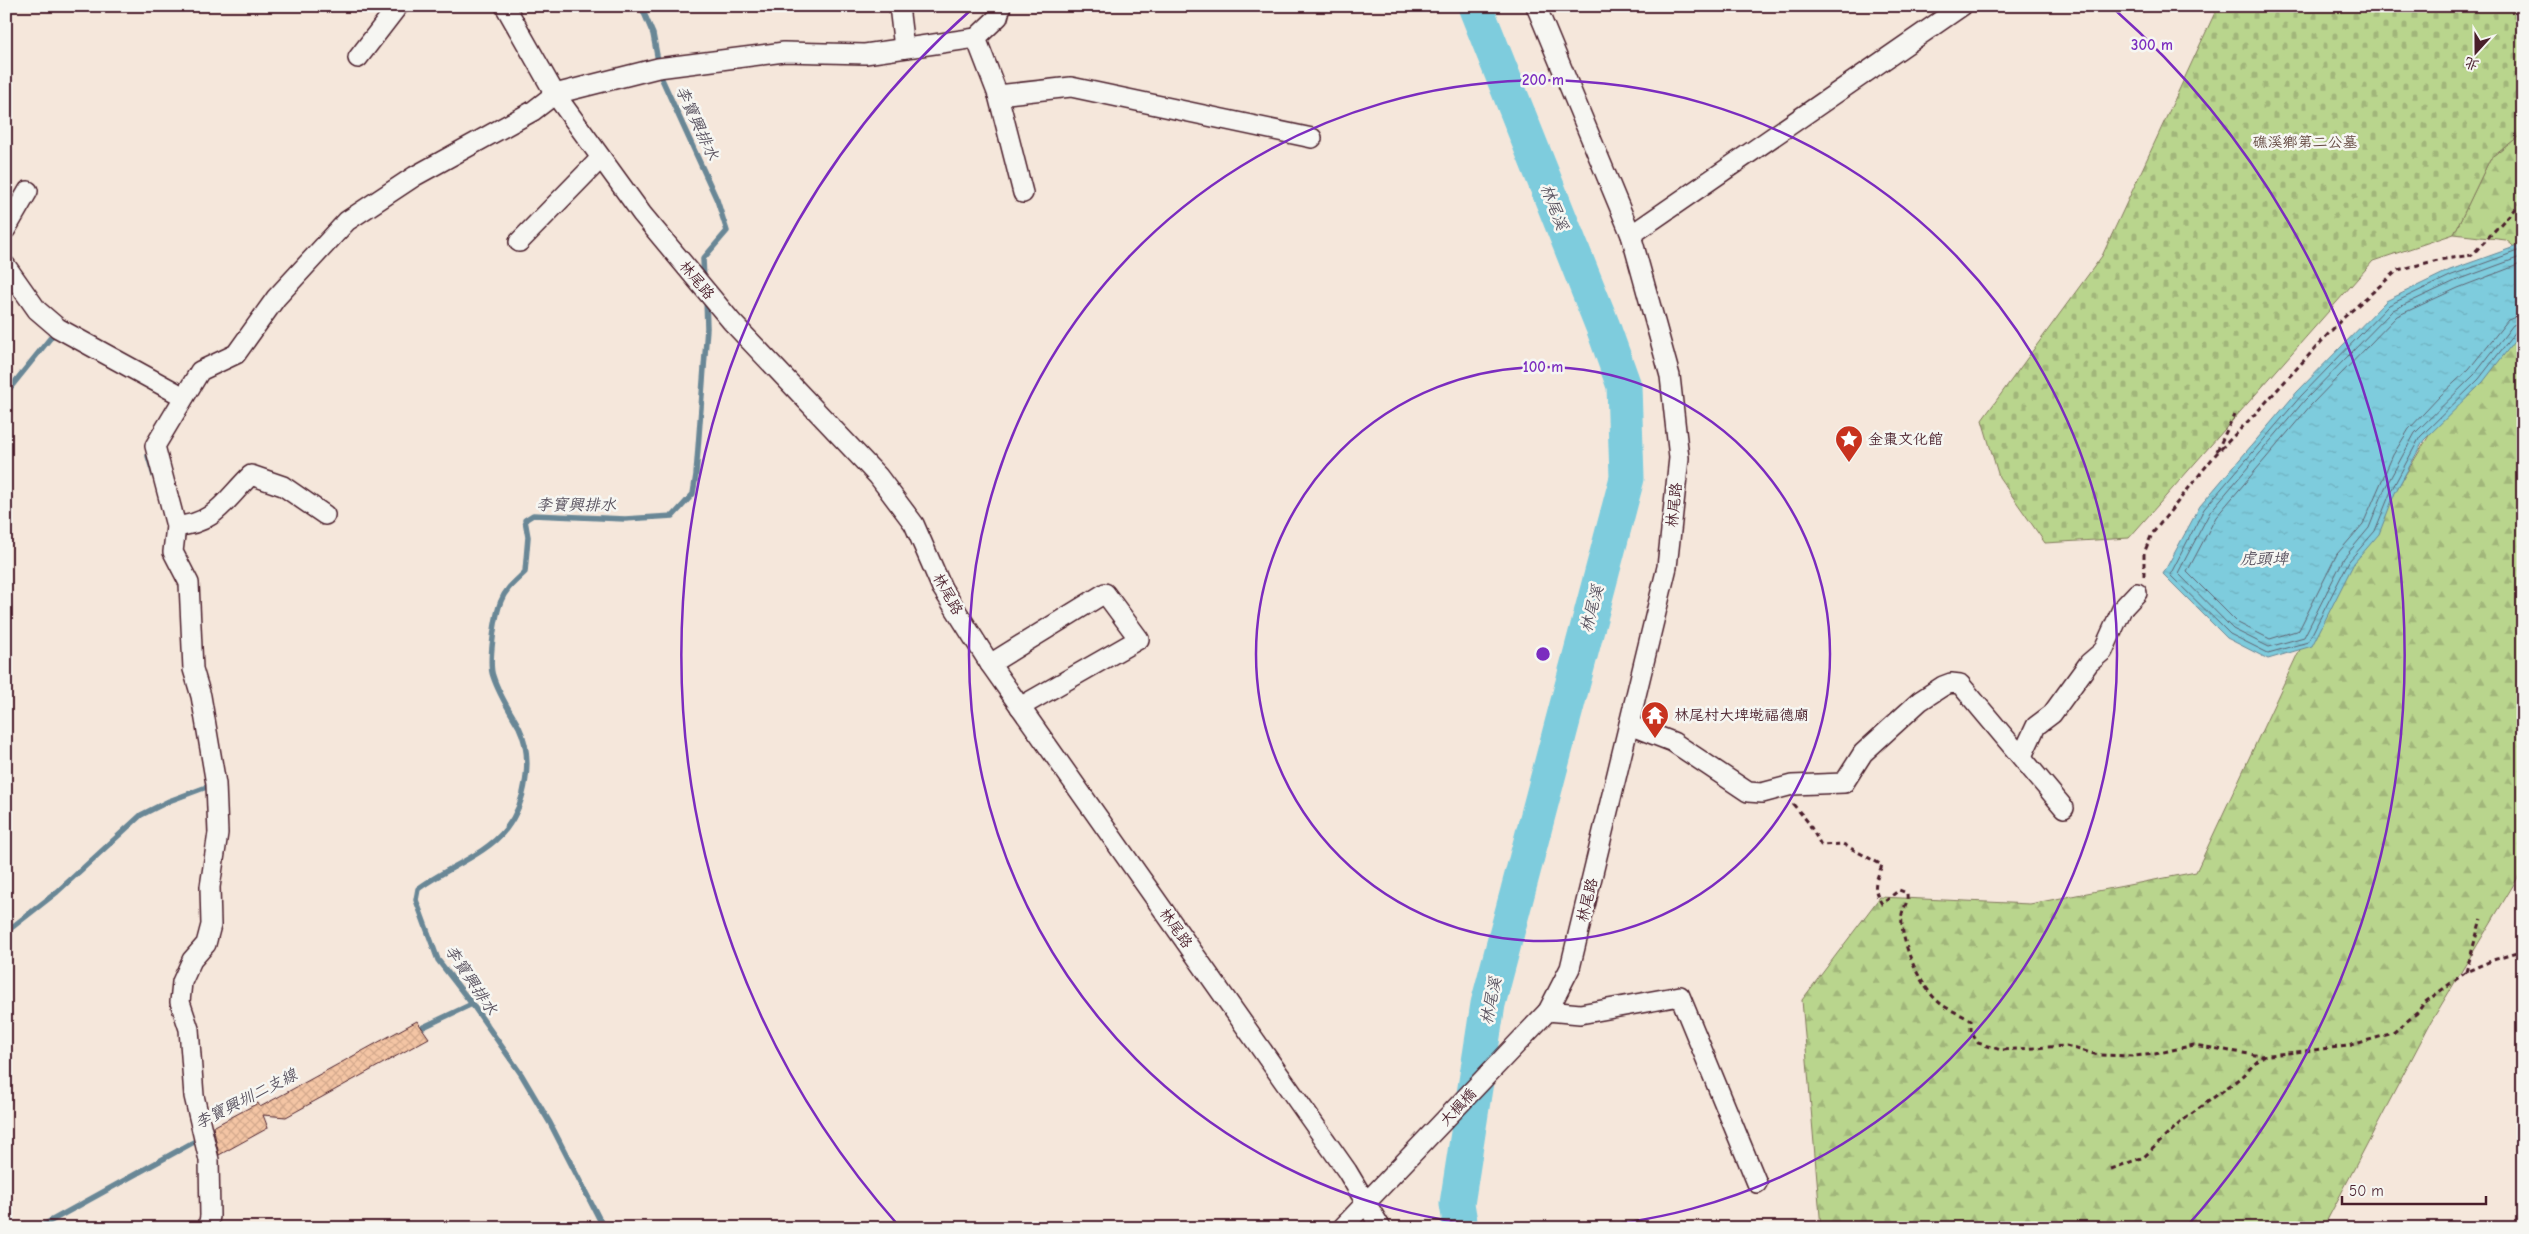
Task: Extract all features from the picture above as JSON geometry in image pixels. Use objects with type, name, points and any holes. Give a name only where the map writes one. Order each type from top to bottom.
[{"type":"street","points":[[358,58],[398,6]]},
{"type":"street","name":"林尾路","points":[[505,6],[555,94],[642,214],[732,322],[878,476],[914,524],[942,588],[990,664],[1367,1203],[1381,1228]]},
{"type":"street","points":[[900,6],[904,48]]},
{"type":"street","points":[[208,1228],[210,1216],[209,1160],[194,1096],[189,1029],[180,1002],[182,982],[192,960],[206,944],[211,925],[210,886],[218,834],[216,794],[206,726],[193,669],[189,583],[173,552],[176,526],[155,446],[200,370],[236,354],[276,298],[347,221],[415,176],[533,111],[555,94],[658,68],[784,52],[865,54],[976,38],[998,17],[1001,6]]},
{"type":"street","name":"林尾路","points":[[1536,6],[1631,235],[1670,376],[1679,458],[1667,567],[1570,968],[1548,1011]]},
{"type":"street","points":[[1631,235],[1962,6]]},
{"type":"street","points":[[976,38],[998,95],[1023,193]]},
{"type":"street","points":[[998,95],[1071,87],[1312,138]]},
{"type":"street","points":[[519,242],[601,158]]},
{"type":"street","points":[[6,229],[28,192]]},
{"type":"street","points":[[6,266],[36,310],[58,328],[184,397]]},
{"type":"street","points":[[176,526],[192,525],[214,515],[251,475],[283,486],[325,515]]},
{"type":"street","points":[[990,664],[1106,593],[1139,639],[1020,708]]},
{"type":"street","points":[[2022,756],[2036,726],[2052,714],[2089,663],[2103,651],[2122,609],[2137,593]]},
{"type":"street","points":[[1629,725],[1673,742],[1748,792],[1762,792],[1792,785],[1844,783],[1863,753],[1908,714],[1920,701],[1934,690],[1951,683],[1960,684],[2064,808]]},
{"type":"street","points":[[1548,1011],[1580,1014],[1680,996],[1756,1183]]},
{"type":"street","name":"大楓橋","points":[[1367,1203],[1548,1011]]},
{"type":"street","points":[[1342,1228],[1367,1203]]},
{"type":"path","points":[[2137,593],[2144,579],[2144,553],[2152,534],[2216,454],[2342,318],[2398,270],[2438,260],[2472,255],[2523,200]]},
{"type":"path","points":[[2216,454],[2234,415]]},
{"type":"path","points":[[1762,792],[1794,805],[1821,845],[1843,844],[1882,865],[1875,884],[1874,893],[1882,904],[1899,890],[1907,893],[1908,904],[1902,913],[1903,926],[1908,952],[1915,970],[1941,1004],[1971,1020],[1971,1032],[1978,1043],[2001,1050],[2066,1046],[2098,1055],[2134,1056],[2156,1054],[2194,1045],[2263,1055],[2348,1046],[2393,1033],[2417,1013],[2424,1003],[2466,972],[2493,960],[2520,952],[2523,949]]},
{"type":"path","points":[[2466,972],[2481,919]]},
{"type":"path","points":[[2111,1169],[2144,1156],[2182,1122],[2240,1078],[2263,1055]]},
{"type":"green space","name":"礁溪鄉第二公墓","points":[[2218,6],[2523,6],[2523,133],[2490,159],[2454,234],[2373,261],[2129,538],[2045,543],[1999,477],[1982,420],[2102,256]]},
{"type":"green space","points":[[2523,133],[2523,254],[2506,240],[2454,234],[2490,159]]},
{"type":"green space","points":[[2523,311],[2523,869],[2431,1022],[2323,1228],[1821,1228],[1802,1000],[1880,897],[2030,904],[2196,872],[2298,653],[2472,364]]},
{"type":"water","name":"虎頭埤","points":[[2523,244],[2523,330],[2483,382],[2424,440],[2395,493],[2379,534],[2354,563],[2312,646],[2268,659],[2227,638],[2163,574],[2200,506],[2297,392],[2386,301],[2450,270]]},
{"type":"building","points":[[417,1021],[429,1038],[286,1117],[263,1115],[268,1128],[219,1155],[213,1127],[258,1103],[260,1107]]},
{"type":"waterway","name":"李寶興排水","points":[[641,6],[653,34],[661,77],[717,200],[727,231],[703,259],[704,280]]},
{"type":"waterway","name":"林尾溪","points":[[1461,1228],[1457,1204],[1488,1004],[1627,478],[1624,386],[1603,327],[1475,6]]},
{"type":"waterway","name":"李寶興排水","points":[[604,1228],[550,1123],[521,1074],[472,1004],[438,960],[416,900],[418,889],[487,847],[498,838],[513,818],[523,793],[527,766],[524,739],[495,683],[491,661],[495,627],[501,601],[508,589],[525,572],[528,537],[525,520],[533,515],[625,519],[673,516],[693,494],[707,328],[706,299]]},
{"type":"waterway","points":[[6,393],[56,331]]},
{"type":"waterway","points":[[148,456],[154,476]]},
{"type":"waterway","points":[[6,932],[57,892],[141,815],[169,801],[212,785]]},
{"type":"waterway","name":"李寶興圳二支線","points":[[415,1031],[472,1004]]},
{"type":"waterway","name":"李寶興圳二支線","points":[[38,1228],[221,1127]]},
{"type":"place","name":"金棗文化館","points":[[1849,463]]},
{"type":"place","name":"林尾村大埤墘福德廟","points":[[1655,739]]}]
